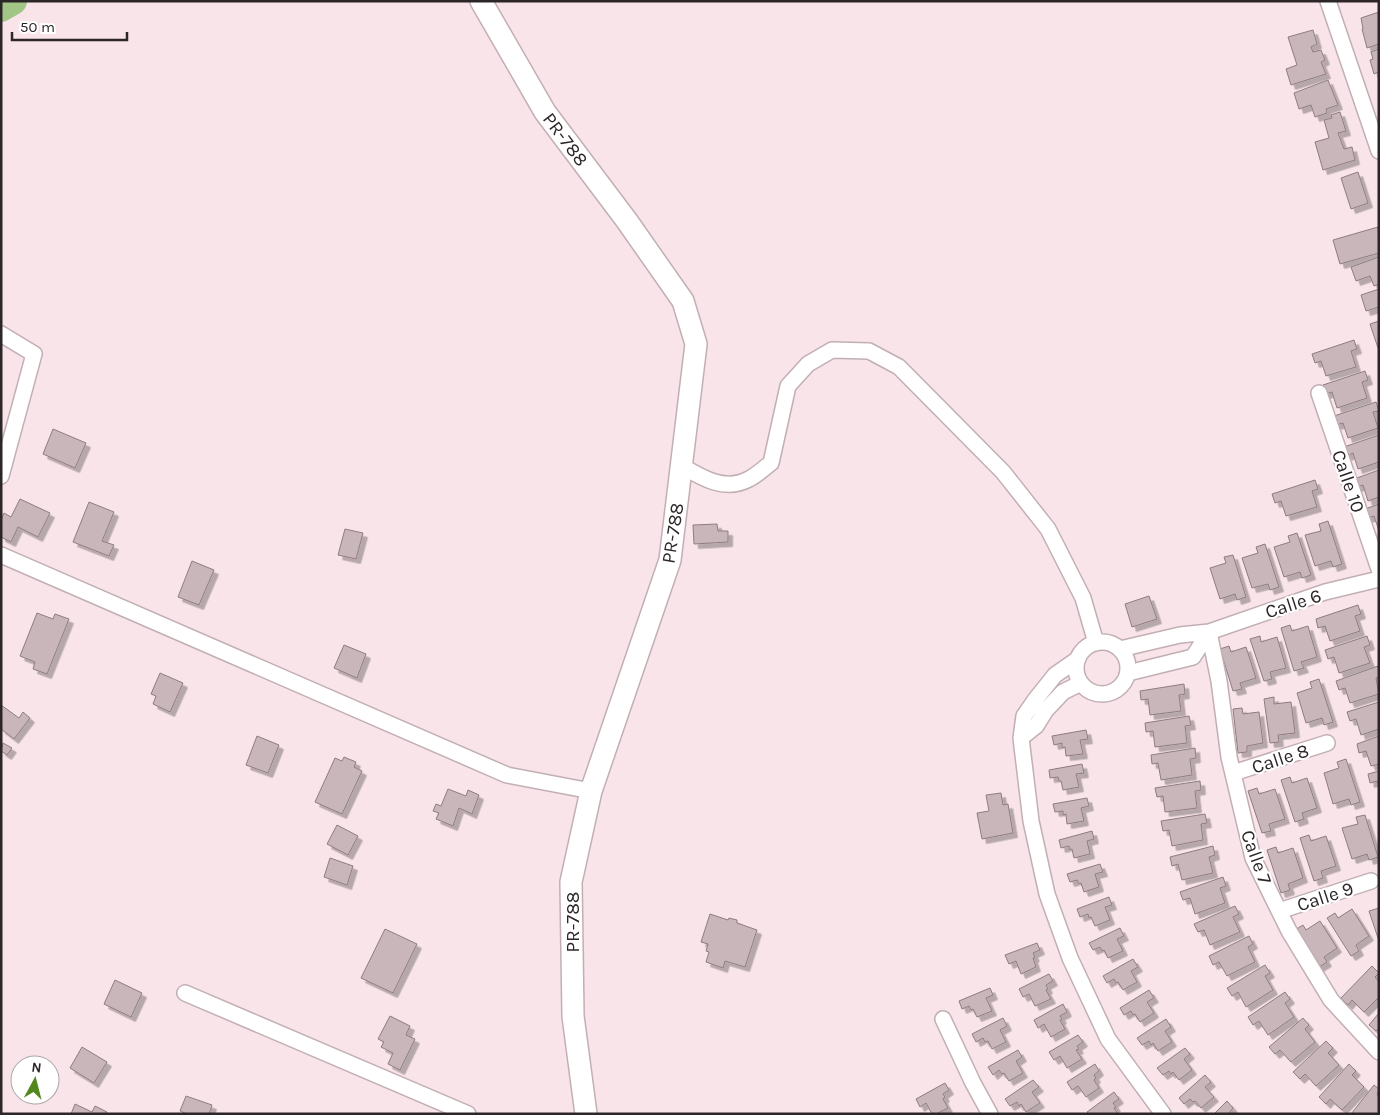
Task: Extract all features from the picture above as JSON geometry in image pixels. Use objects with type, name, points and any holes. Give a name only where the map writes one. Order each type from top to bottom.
[{"type":"street","name":"PR-788","points":[[481,1],[545,112],[627,220],[683,301],[696,344],[670,560],[591,791],[571,882],[572,1016],[585,1113]]},
{"type":"street","points":[[1328,1],[1379,150]]},
{"type":"street","points":[[1,334],[34,354],[1,476]]},
{"type":"street","points":[[682,466],[706,481],[729,485],[748,480],[771,463],[788,386],[808,364],[832,350],[869,351],[899,367],[1003,472],[1048,529],[1083,598],[1096,643]]},
{"type":"street","name":"Calle 10","points":[[1319,393],[1379,569]]},
{"type":"street","points":[[1,556],[507,775],[591,791]]},
{"type":"street","name":"Calle 6","points":[[1120,649],[1180,635],[1209,632],[1325,592],[1379,578]]},
{"type":"street","points":[[1128,673],[1193,657],[1209,632]]},
{"type":"street","name":"Calle 7","points":[[1209,632],[1220,681],[1228,757],[1253,858],[1289,931],[1331,1000],[1379,1052]]},
{"type":"street","points":[[1040,705],[1055,675],[1078,659],[1088,646],[1096,643],[1113,644],[1120,649],[1126,656],[1128,673],[1120,688],[1103,694],[1095,693],[1087,689],[1077,676],[1076,667],[1078,659]]},
{"type":"street","points":[[1081,683],[1040,705],[1024,716],[1021,738],[1032,821],[1047,894],[1070,958],[1108,1039],[1163,1114]]},
{"type":"street","name":"Calle 8","points":[[1233,773],[1328,743]]},
{"type":"street","name":"Calle 9","points":[[1279,911],[1371,881]]},
{"type":"street","points":[[185,993],[468,1114]]},
{"type":"street","points":[[944,1019],[973,1083],[990,1114]]},
{"type":"building","points":[[1379,12],[1379,44],[1367,48],[1361,18]]},
{"type":"building","points":[[1313,30],[1317,44],[1311,47],[1313,52],[1321,50],[1325,60],[1321,62],[1326,74],[1291,85],[1286,69],[1297,65],[1288,37]]},
{"type":"building","points":[[1379,49],[1379,75],[1378,72],[1374,74],[1370,60],[1373,59],[1371,52]]},
{"type":"building","points":[[1328,80],[1338,105],[1326,109],[1327,113],[1315,117],[1311,105],[1299,109],[1294,93]]},
{"type":"building","points":[[1340,112],[1346,131],[1338,133],[1344,149],[1352,147],[1355,160],[1323,170],[1315,142],[1329,138],[1324,120],[1332,118],[1331,115]]},
{"type":"building","points":[[1358,172],[1368,203],[1351,209],[1341,178]]},
{"type":"building","points":[[1378,227],[1379,253],[1340,264],[1333,240]]},
{"type":"building","points":[[1379,257],[1379,284],[1374,286],[1370,276],[1356,281],[1351,267]]},
{"type":"building","points":[[1379,289],[1379,307],[1366,311],[1361,295]]},
{"type":"building","points":[[1379,321],[1379,348],[1378,348],[1370,324]]},
{"type":"building","points":[[1354,340],[1357,349],[1351,351],[1356,367],[1326,376],[1321,361],[1315,363],[1312,354]]},
{"type":"building","points":[[1365,371],[1368,380],[1362,382],[1367,398],[1337,408],[1332,392],[1325,394],[1323,385]]},
{"type":"building","points":[[1376,402],[1379,411],[1373,412],[1378,428],[1348,438],[1343,423],[1336,425],[1334,416]]},
{"type":"building","points":[[53,429],[86,443],[75,468],[43,454]]},
{"type":"building","points":[[1379,435],[1379,462],[1358,469],[1353,453],[1347,456],[1344,447]]},
{"type":"building","points":[[1379,470],[1379,497],[1368,501],[1363,485],[1357,487],[1354,479]]},
{"type":"building","points":[[1315,480],[1318,489],[1312,491],[1317,507],[1286,516],[1281,501],[1275,503],[1272,494]]},
{"type":"building","points":[[20,499],[50,513],[38,537],[18,527],[11,542],[1,537],[1,520],[4,513],[11,517]]},
{"type":"building","points":[[89,502],[114,512],[102,541],[114,545],[109,556],[73,542]]},
{"type":"building","points":[[1379,504],[1379,531],[1374,516],[1367,518],[1365,509]]},
{"type":"building","points":[[1328,521],[1342,564],[1333,567],[1331,561],[1315,566],[1305,535],[1321,531],[1319,524]]},
{"type":"building","points":[[717,524],[718,531],[728,531],[728,542],[694,544],[693,525]]},
{"type":"building","points":[[345,529],[363,533],[356,559],[338,555]]},
{"type":"building","points":[[1297,533],[1311,575],[1302,578],[1300,572],[1284,577],[1274,547],[1290,542],[1288,536]]},
{"type":"building","points":[[1265,544],[1279,587],[1270,590],[1268,584],[1252,588],[1242,558],[1258,553],[1256,547]]},
{"type":"building","points":[[1233,555],[1246,597],[1237,600],[1235,594],[1220,599],[1210,568],[1226,563],[1224,557]]},
{"type":"building","points":[[192,561],[214,570],[199,605],[178,597]]},
{"type":"building","points":[[1149,596],[1157,619],[1132,627],[1125,604]]},
{"type":"building","points":[[1358,605],[1361,614],[1355,616],[1360,631],[1330,641],[1325,626],[1318,628],[1316,619]]},
{"type":"building","points":[[37,613],[53,619],[55,614],[69,619],[47,674],[33,669],[35,662],[20,656]]},
{"type":"building","points":[[1290,625],[1292,631],[1308,626],[1317,657],[1301,662],[1304,668],[1294,671],[1281,628]]},
{"type":"building","points":[[1260,636],[1261,642],[1277,637],[1286,668],[1270,672],[1272,679],[1264,681],[1250,639]]},
{"type":"building","points":[[1367,636],[1370,645],[1364,647],[1370,663],[1339,673],[1334,657],[1328,659],[1325,650]]},
{"type":"building","points":[[344,645],[366,654],[357,678],[334,668]]},
{"type":"building","points":[[1229,646],[1231,652],[1246,647],[1256,678],[1240,683],[1242,689],[1233,691],[1220,649]]},
{"type":"building","points":[[1378,666],[1379,677],[1376,678],[1379,694],[1350,703],[1345,688],[1339,690],[1336,681]]},
{"type":"building","points":[[160,673],[183,683],[170,712],[153,704],[156,696],[151,694]]},
{"type":"building","points":[[1319,679],[1333,722],[1324,725],[1322,718],[1306,723],[1297,693],[1312,688],[1310,682]]},
{"type":"building","points":[[1184,684],[1185,694],[1179,695],[1181,711],[1150,715],[1148,699],[1141,700],[1140,691]]},
{"type":"building","points":[[1274,697],[1274,704],[1291,702],[1295,733],[1278,735],[1279,742],[1270,743],[1264,699]]},
{"type":"building","points":[[1379,702],[1379,729],[1361,735],[1356,719],[1350,721],[1347,712]]},
{"type":"building","points":[[1,705],[19,718],[23,712],[30,718],[14,739],[1,729]]},
{"type":"building","points":[[1242,708],[1243,714],[1259,712],[1263,743],[1247,746],[1247,752],[1238,753],[1233,709]]},
{"type":"building","points":[[1189,716],[1191,725],[1185,726],[1187,743],[1155,747],[1153,731],[1146,732],[1145,723]]},
{"type":"building","points":[[1086,730],[1088,739],[1080,740],[1083,754],[1066,756],[1065,747],[1062,748],[1062,743],[1054,745],[1052,736]]},
{"type":"building","points":[[257,736],[279,745],[268,773],[246,765]]},
{"type":"building","points":[[1379,736],[1379,764],[1371,766],[1366,751],[1359,753],[1357,744]]},
{"type":"building","points":[[3,743],[12,748],[7,755],[1,751]]},
{"type":"building","points":[[1195,748],[1196,758],[1190,759],[1192,775],[1161,780],[1158,763],[1152,764],[1151,755]]},
{"type":"building","points":[[344,757],[356,762],[354,767],[362,771],[342,814],[315,802],[335,758],[342,761]]},
{"type":"building","points":[[1346,759],[1360,802],[1351,805],[1349,799],[1333,804],[1324,773],[1339,768],[1337,762]]},
{"type":"building","points":[[1082,764],[1084,773],[1076,774],[1079,787],[1063,790],[1058,777],[1050,778],[1049,770]]},
{"type":"building","points":[[1379,771],[1379,787],[1377,781],[1370,783],[1368,774]]},
{"type":"building","points":[[1290,777],[1292,783],[1307,778],[1317,808],[1302,813],[1304,819],[1295,822],[1281,780]]},
{"type":"building","points":[[1200,781],[1201,790],[1195,791],[1197,808],[1165,812],[1163,796],[1157,797],[1155,788]]},
{"type":"building","points":[[1257,788],[1259,794],[1275,789],[1285,819],[1269,824],[1271,831],[1262,833],[1248,791]]},
{"type":"building","points":[[448,789],[466,796],[468,790],[479,795],[472,814],[459,808],[453,826],[436,819],[439,813],[433,811],[436,804],[441,806]]},
{"type":"building","points":[[1001,793],[1003,805],[1008,804],[1013,833],[982,839],[977,813],[989,811],[986,795]]},
{"type":"building","points":[[1087,798],[1089,806],[1081,808],[1084,821],[1067,824],[1066,814],[1063,815],[1063,811],[1055,812],[1053,804]]},
{"type":"building","points":[[1205,814],[1207,823],[1201,824],[1203,840],[1172,846],[1169,830],[1163,831],[1161,821]]},
{"type":"building","points":[[1365,815],[1378,857],[1369,860],[1367,854],[1352,859],[1342,828],[1358,824],[1356,817]]},
{"type":"building","points":[[337,825],[358,836],[348,855],[327,844]]},
{"type":"building","points":[[1092,831],[1094,839],[1087,841],[1090,854],[1074,858],[1072,849],[1070,850],[1069,846],[1061,848],[1059,840]]},
{"type":"building","points":[[1309,835],[1311,841],[1326,836],[1336,866],[1321,871],[1323,878],[1314,881],[1300,838]]},
{"type":"building","points":[[1213,846],[1215,855],[1209,857],[1213,873],[1182,880],[1178,864],[1172,866],[1170,857]]},
{"type":"building","points":[[1276,847],[1278,853],[1293,848],[1303,878],[1288,884],[1290,890],[1281,893],[1267,850]]},
{"type":"building","points":[[330,858],[353,866],[347,885],[324,877]]},
{"type":"building","points":[[1100,864],[1103,872],[1095,874],[1099,887],[1084,892],[1081,883],[1079,884],[1077,880],[1070,882],[1067,874]]},
{"type":"building","points":[[1223,877],[1226,886],[1220,888],[1225,903],[1195,914],[1190,898],[1183,900],[1180,892]]},
{"type":"building","points":[[1109,897],[1112,905],[1105,907],[1110,920],[1095,926],[1088,914],[1080,917],[1077,909]]},
{"type":"building","points":[[1235,906],[1239,914],[1233,917],[1240,932],[1210,945],[1204,930],[1198,932],[1194,924]]},
{"type":"building","points":[[1379,908],[1379,941],[1369,911]]},
{"type":"building","points":[[1352,909],[1369,936],[1356,945],[1359,951],[1351,956],[1327,918],[1335,913],[1338,918]]},
{"type":"building","points":[[710,914],[728,920],[729,918],[737,920],[737,923],[757,930],[745,967],[725,961],[723,968],[706,962],[709,952],[706,951],[708,944],[701,942]]},
{"type":"building","points":[[1320,921],[1337,948],[1324,957],[1327,962],[1319,967],[1295,930],[1303,925],[1306,930]]},
{"type":"building","points":[[1120,928],[1124,936],[1117,939],[1123,951],[1108,958],[1100,947],[1093,950],[1089,943]]},
{"type":"building","points":[[385,929],[417,944],[393,993],[361,978]]},
{"type":"building","points":[[1249,936],[1253,944],[1248,947],[1255,962],[1227,976],[1219,962],[1213,965],[1209,956]]},
{"type":"building","points":[[1037,943],[1040,950],[1033,953],[1036,967],[1021,974],[1016,961],[1009,964],[1005,955]]},
{"type":"building","points":[[1133,959],[1138,967],[1131,971],[1137,982],[1123,990],[1114,979],[1107,983],[1103,976]]},
{"type":"building","points":[[1265,965],[1270,973],[1265,976],[1273,990],[1246,1007],[1238,992],[1232,996],[1227,988]]},
{"type":"building","points":[[1372,966],[1379,973],[1375,977],[1379,982],[1379,997],[1364,1012],[1352,1000],[1348,1005],[1341,998]]},
{"type":"building","points":[[1049,974],[1053,981],[1046,985],[1048,989],[1046,990],[1051,999],[1035,1006],[1029,994],[1023,997],[1019,989]]},
{"type":"building","points":[[115,980],[142,993],[131,1017],[104,1004]]},
{"type":"building","points":[[990,988],[993,995],[986,998],[992,1011],[977,1017],[969,1006],[962,1009],[959,1001]]},
{"type":"building","points":[[1149,990],[1154,998],[1147,1002],[1154,1013],[1140,1022],[1131,1011],[1124,1015],[1120,1008]]},
{"type":"building","points":[[1285,992],[1290,999],[1285,1003],[1294,1017],[1268,1035],[1259,1021],[1253,1025],[1248,1017]]},
{"type":"building","points":[[1063,1004],[1067,1012],[1060,1016],[1062,1019],[1060,1020],[1065,1029],[1051,1037],[1044,1024],[1038,1028],[1034,1020]]},
{"type":"building","points":[[1379,1013],[1379,1028],[1376,1031],[1369,1025]]},
{"type":"building","points":[[390,1016],[410,1026],[406,1035],[415,1039],[400,1070],[388,1064],[393,1053],[381,1047],[384,1042],[378,1039]]},
{"type":"building","points":[[1003,1018],[1007,1026],[1000,1030],[1006,1042],[992,1049],[988,1041],[985,1042],[983,1038],[976,1042],[972,1034]]},
{"type":"building","points":[[1303,1018],[1309,1025],[1305,1029],[1315,1042],[1291,1062],[1280,1050],[1275,1054],[1269,1047]]},
{"type":"building","points":[[1166,1019],[1171,1027],[1165,1031],[1172,1042],[1158,1051],[1153,1043],[1151,1045],[1149,1041],[1142,1045],[1137,1038]]},
{"type":"building","points":[[1078,1035],[1083,1042],[1077,1046],[1079,1049],[1076,1050],[1082,1059],[1067,1068],[1060,1056],[1054,1060],[1049,1052]]},
{"type":"building","points":[[1326,1041],[1333,1048],[1328,1053],[1339,1065],[1316,1086],[1305,1074],[1300,1079],[1293,1072]]},
{"type":"building","points":[[82,1047],[107,1062],[94,1083],[70,1068]]},
{"type":"building","points":[[1185,1048],[1190,1054],[1184,1059],[1192,1070],[1179,1080],[1173,1072],[1171,1074],[1169,1071],[1163,1075],[1157,1068]]},
{"type":"building","points":[[1018,1050],[1022,1057],[1016,1061],[1023,1073],[1009,1081],[1004,1073],[1002,1074],[999,1070],[993,1075],[988,1067]]},
{"type":"building","points":[[1095,1064],[1099,1071],[1094,1075],[1096,1078],[1094,1080],[1099,1088],[1086,1097],[1078,1086],[1072,1090],[1067,1082]]},
{"type":"building","points":[[1349,1064],[1356,1071],[1352,1075],[1364,1087],[1342,1110],[1330,1099],[1326,1104],[1319,1097]]},
{"type":"building","points":[[1205,1075],[1211,1082],[1205,1087],[1214,1097],[1201,1108],[1195,1101],[1193,1102],[1190,1099],[1184,1104],[1179,1098]]},
{"type":"building","points":[[1033,1080],[1039,1087],[1032,1092],[1040,1103],[1026,1112],[1021,1104],[1019,1106],[1017,1102],[1010,1106],[1005,1099]]},
{"type":"building","points":[[945,1083],[949,1090],[943,1094],[945,1097],[943,1099],[948,1108],[932,1114],[926,1103],[920,1107],[916,1099]]},
{"type":"building","points":[[1374,1085],[1379,1089],[1377,1095],[1379,1096],[1379,1114],[1351,1114]]},
{"type":"building","points":[[1114,1092],[1119,1099],[1113,1103],[1118,1114],[1089,1114],[1087,1112]]},
{"type":"building","points":[[186,1096],[212,1105],[209,1114],[187,1114],[180,1111]]},
{"type":"building","points":[[1227,1101],[1233,1108],[1228,1114],[1214,1114]]},
{"type":"building","points":[[75,1104],[92,1112],[95,1106],[107,1112],[107,1114],[71,1114]]},
{"type":"waterway","points":[[1,8],[13,1]]}]
